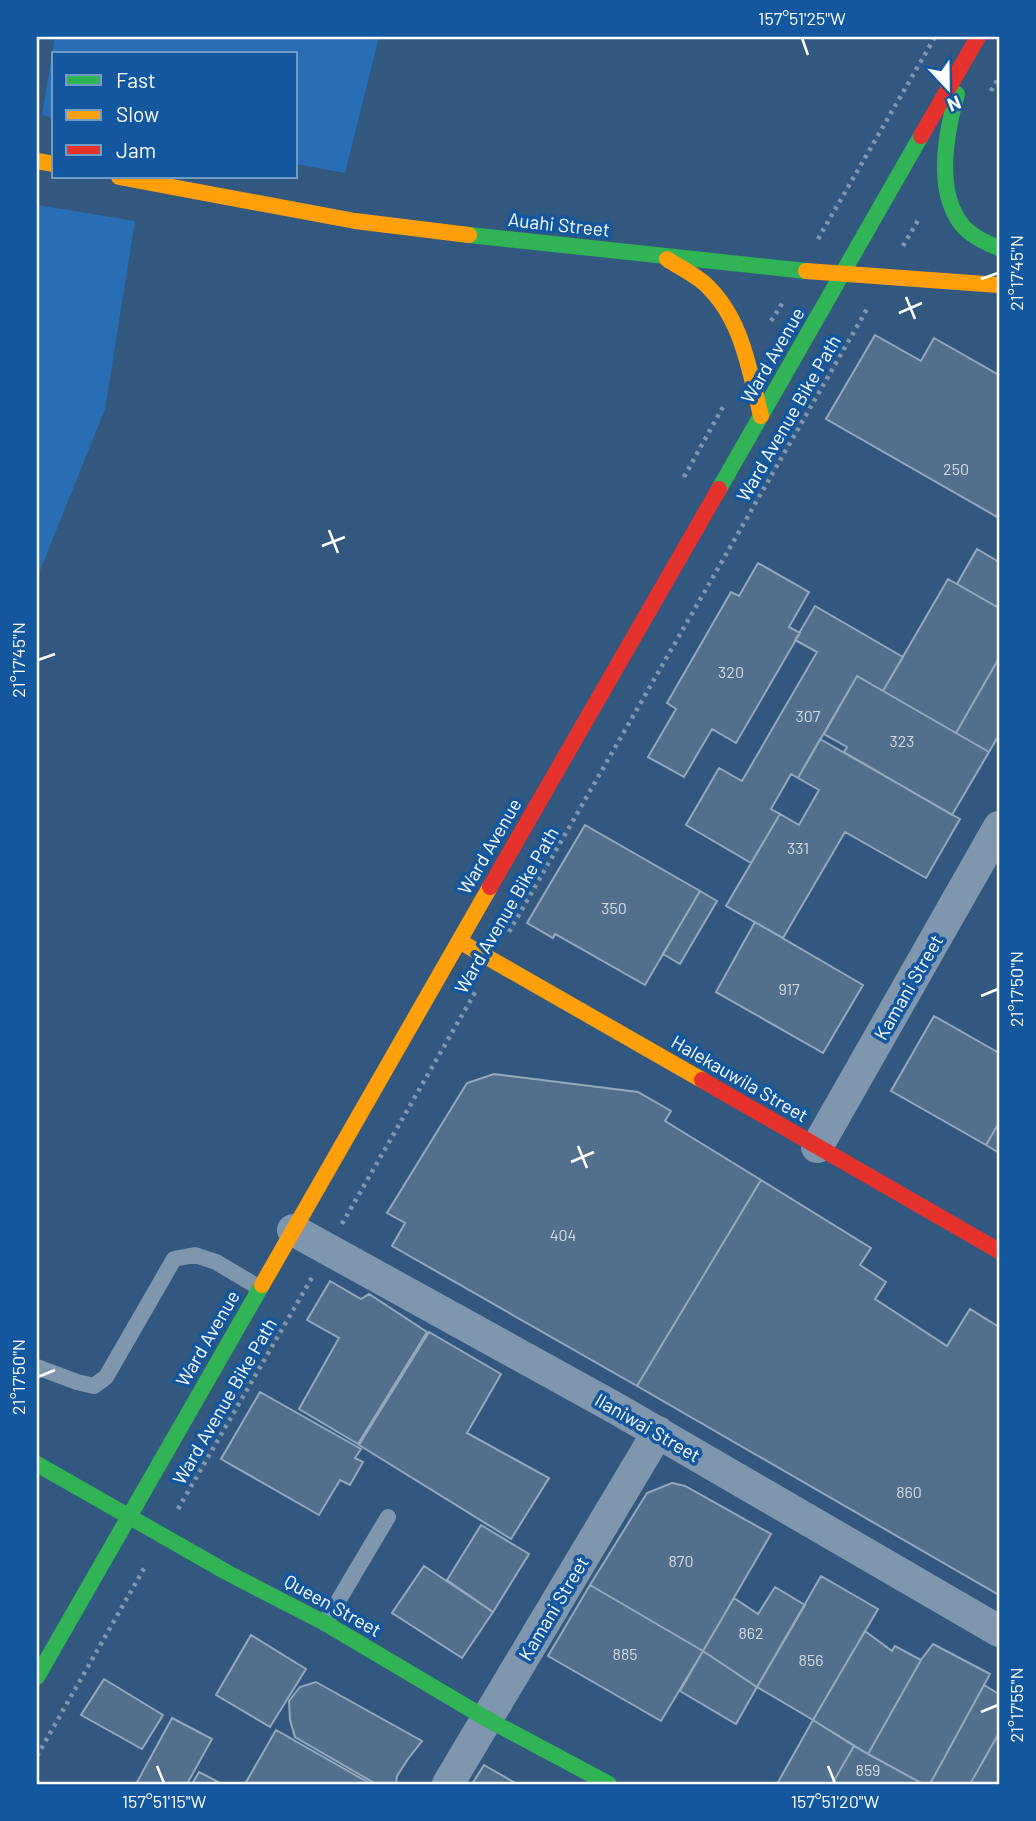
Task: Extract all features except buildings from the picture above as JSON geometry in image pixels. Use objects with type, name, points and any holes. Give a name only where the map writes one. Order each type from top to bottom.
[{"type":"street","points":[[979,37],[954,102],[946,172],[950,201],[957,218],[970,233],[999,248]]},
{"type":"street","name":"Ward Avenue","points":[[37,1677],[979,37]]},
{"type":"street","name":"Auahi Street","points":[[123,178],[355,221],[842,275],[999,285]]},
{"type":"street","points":[[662,257],[697,277],[718,298],[737,328],[761,416]]},
{"type":"street","name":"Kamani Street","points":[[817,1147],[999,827]]},
{"type":"street","name":"Halekauwila Street","points":[[459,942],[999,1251]]},
{"type":"street","name":"Ilaniwai Street","points":[[293,1230],[658,1432],[999,1631]]},
{"type":"street","name":"Kamani Street","points":[[448,1784],[658,1432]]},
{"type":"street","name":"Queen Street","points":[[37,1464],[228,1573],[326,1623],[487,1719],[609,1784]]},
{"type":"lane","points":[[37,1367],[94,1386],[106,1377],[174,1259],[195,1255],[216,1262],[260,1288]]},
{"type":"lane","points":[[326,1623],[388,1517]]},
{"type":"path","points":[[986,100],[999,76]]},
{"type":"path","name":"Ward Avenue Bike Path","points":[[37,1756],[946,172]]},
{"type":"shaded area","points":[[55,37],[379,37],[345,173],[298,164],[298,52],[52,52]]},
{"type":"shaded area","points":[[52,55],[52,118],[42,115]]},
{"type":"shaded area","points":[[37,205],[135,221],[105,409],[37,578]]},
{"type":"traffic: fast","points":[[957,94],[949,126],[945,161],[948,196],[962,225],[979,239],[999,248]]},
{"type":"traffic: fast","points":[[719,489],[921,136]]},
{"type":"traffic: fast","points":[[469,235],[806,271]]},
{"type":"traffic: fast","points":[[37,1677],[262,1285]]},
{"type":"traffic: fast","points":[[37,1464],[228,1573],[325,1623],[487,1719],[609,1784]]},
{"type":"traffic: slow","points":[[37,161],[52,164]]},
{"type":"traffic: slow","points":[[124,178],[355,221],[469,235]]},
{"type":"traffic: slow","points":[[667,259],[704,283],[727,312],[736,328],[748,362],[761,416]]},
{"type":"traffic: slow","points":[[806,271],[999,285]]},
{"type":"traffic: slow","points":[[262,1285],[490,887]]},
{"type":"traffic: slow","points":[[459,941],[702,1080]]},
{"type":"traffic: jam","points":[[921,136],[978,37]]},
{"type":"traffic: jam","points":[[490,887],[719,489]]},
{"type":"traffic: jam","points":[[702,1080],[999,1251]]}]
